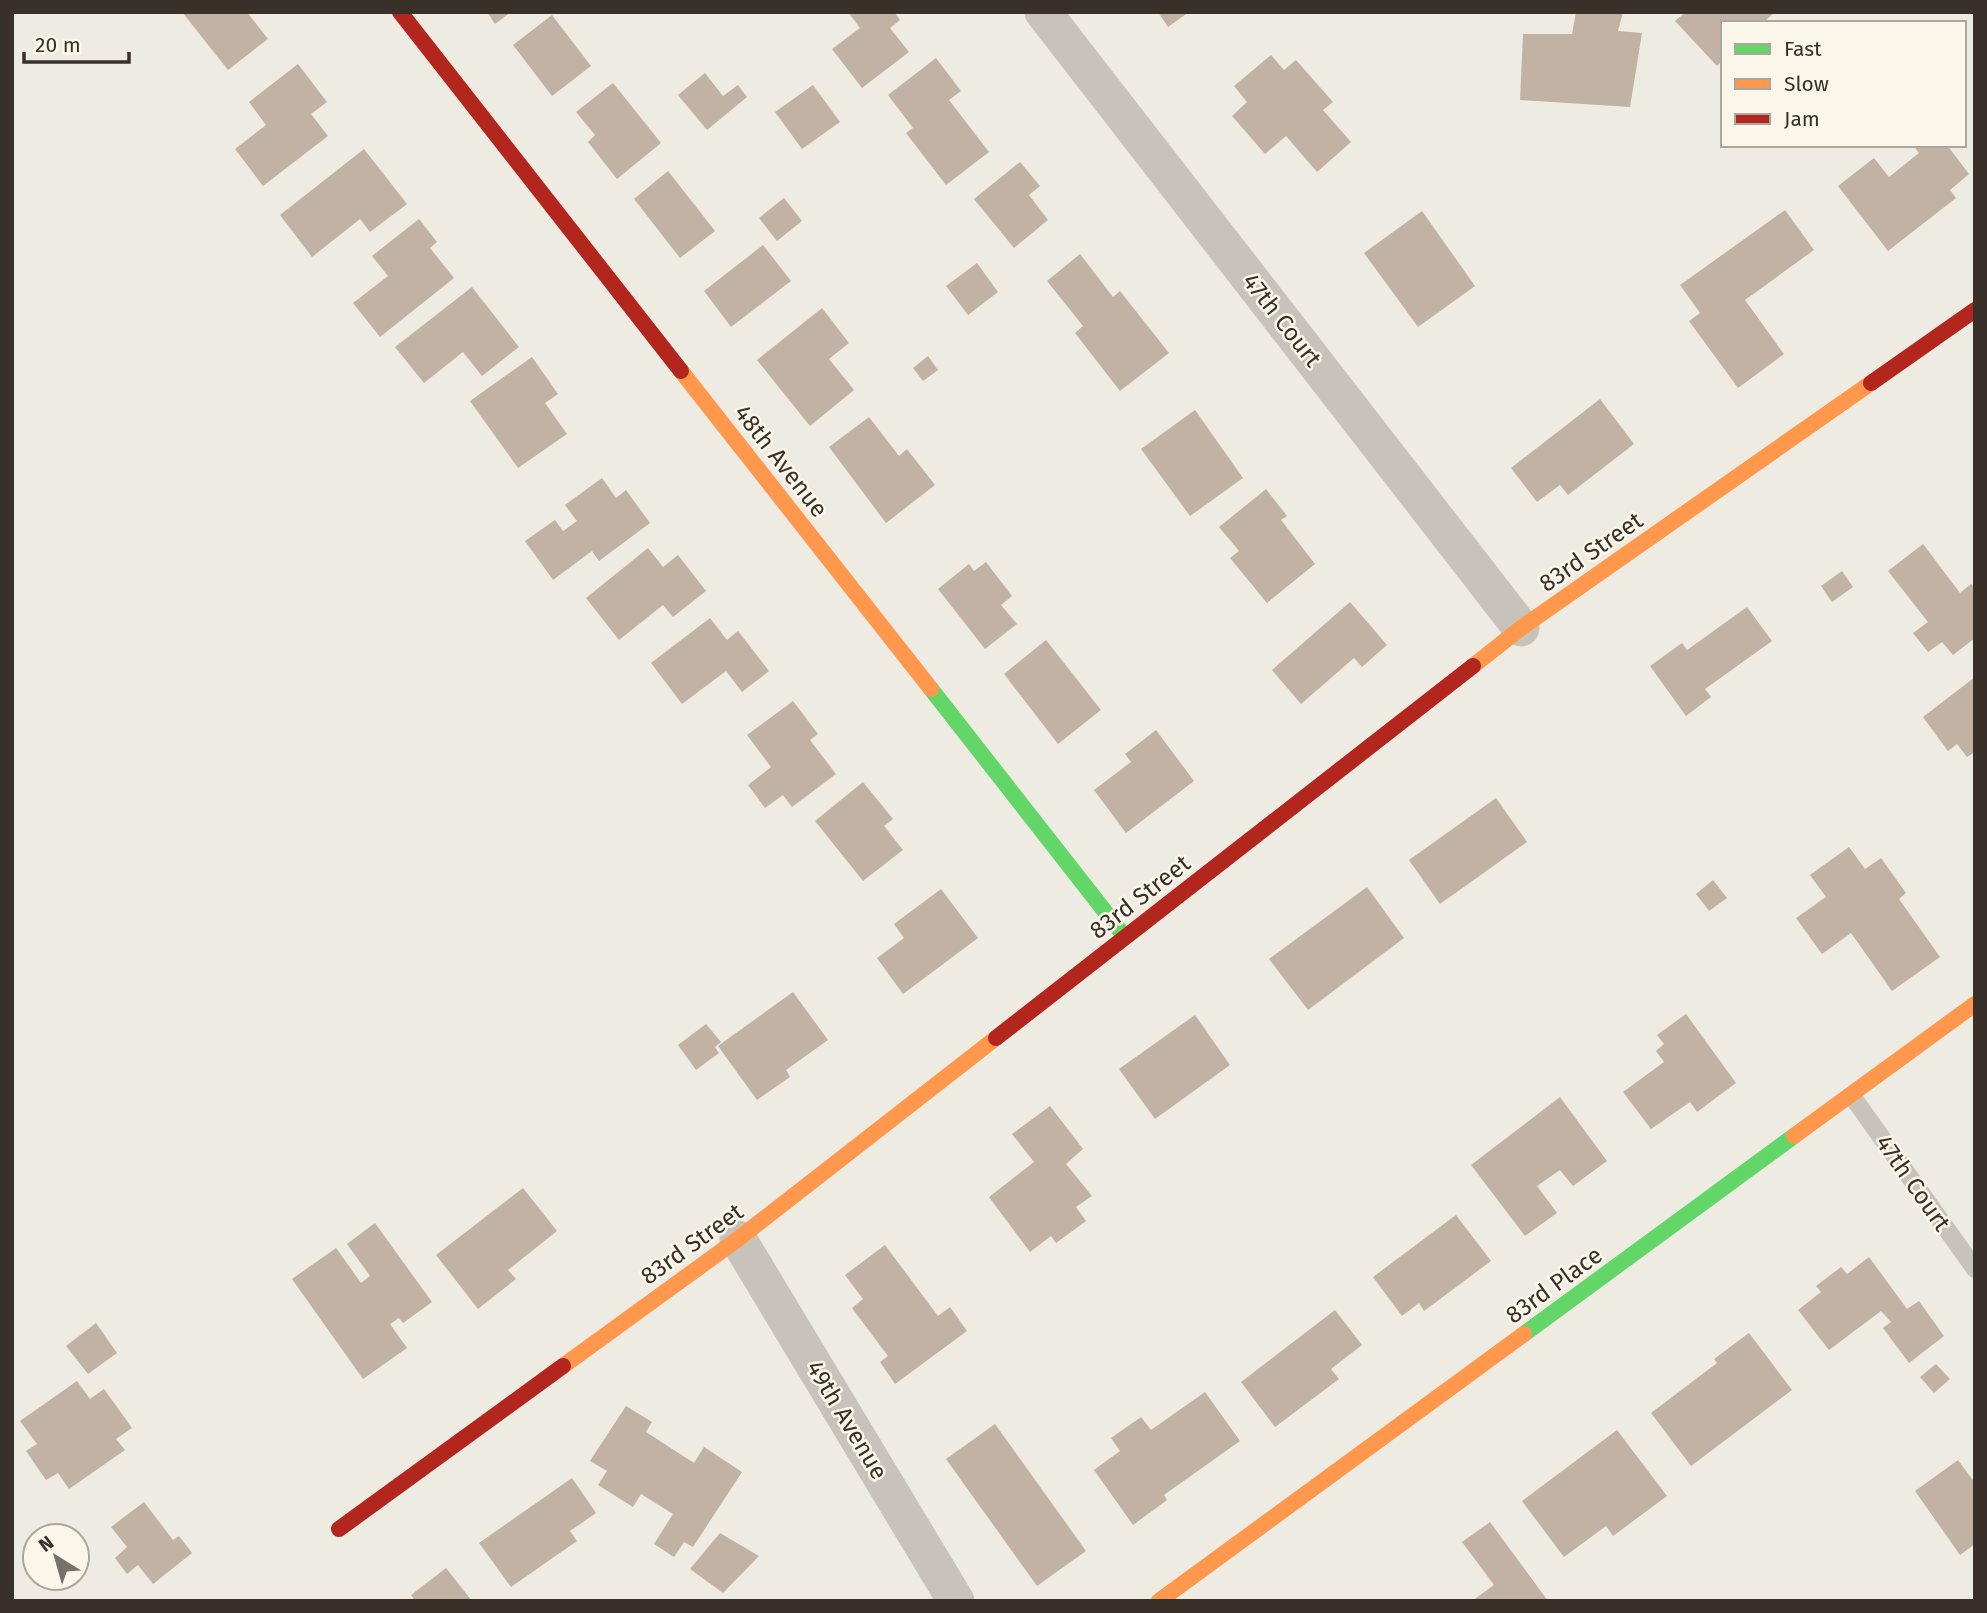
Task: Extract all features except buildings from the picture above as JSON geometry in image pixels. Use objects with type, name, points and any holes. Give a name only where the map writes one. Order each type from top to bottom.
[{"type":"street","name":"48th Avenue","points":[[400,12],[1125,937]]},
{"type":"street","name":"47th Court","points":[[1043,12],[1521,628]]},
{"type":"street","name":"83rd Street","points":[[339,1529],[738,1239],[1521,628],[1972,318]]},
{"type":"street","name":"83rd Place","points":[[1159,1601],[1852,1096],[1975,1003]]},
{"type":"street","name":"49th Avenue","points":[[738,1239],[956,1601]]},
{"type":"lane","name":"47th Court","points":[[1852,1096],[1975,1269]]},
{"type":"traffic: fast","points":[[931,689],[1125,937]]},
{"type":"traffic: fast","points":[[1524,1334],[1794,1136]]},
{"type":"traffic: slow","points":[[681,371],[931,689]]},
{"type":"traffic: slow","points":[[1473,666],[1521,628],[1871,383]]},
{"type":"traffic: slow","points":[[1794,1136],[1975,1004]]},
{"type":"traffic: slow","points":[[563,1366],[738,1239],[996,1038]]},
{"type":"traffic: slow","points":[[1159,1601],[1524,1334]]},
{"type":"traffic: jam","points":[[400,12],[681,371]]},
{"type":"traffic: jam","points":[[1871,383],[1975,310]]},
{"type":"traffic: jam","points":[[996,1038],[1473,666]]},
{"type":"traffic: jam","points":[[339,1529],[563,1366]]}]
